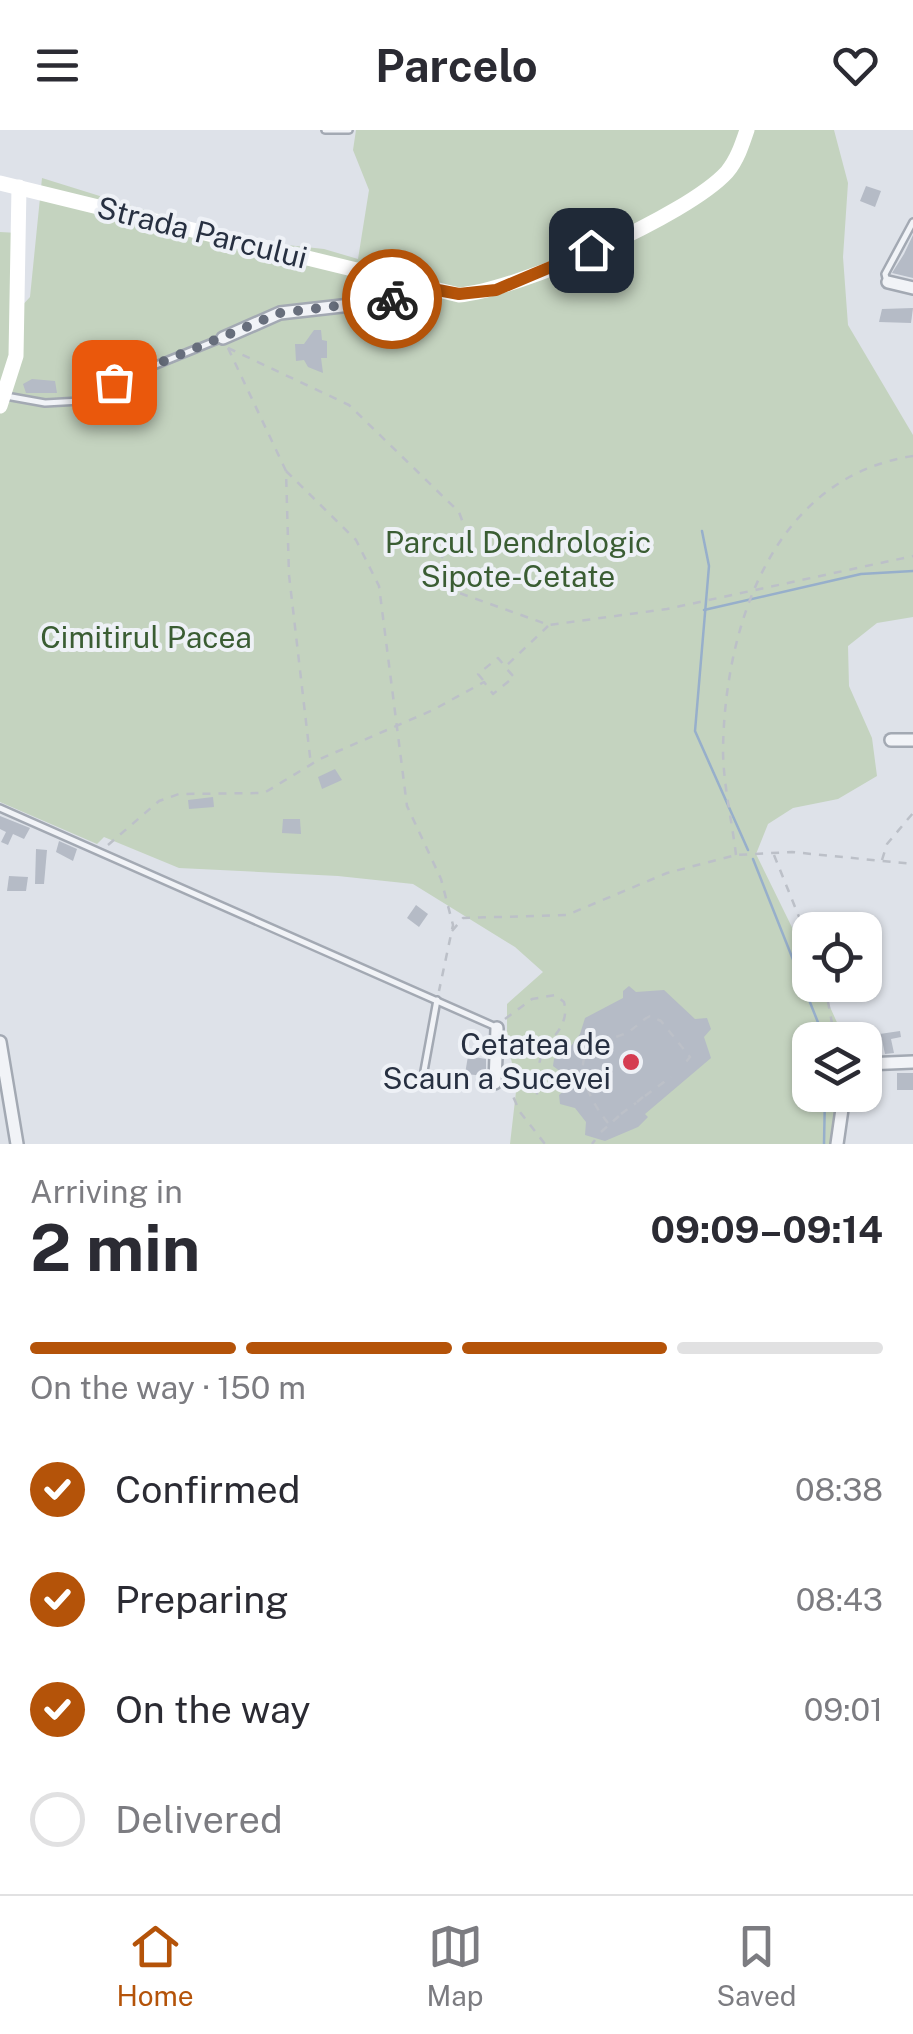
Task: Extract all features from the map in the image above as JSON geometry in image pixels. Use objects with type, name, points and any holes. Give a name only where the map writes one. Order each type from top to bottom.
[{"type":"main road","name":"Strada Parcului","points":[[0,182],[422,287],[478,293],[562,265],[706,189],[728,171],[747,130]]},
{"type":"main road","points":[[3,401],[16,356],[19,187]]},
{"type":"street","points":[[888,282],[913,288]]},
{"type":"street","points":[[225,343],[280,313],[386,301],[422,287]]},
{"type":"street","points":[[891,740],[913,740]]},
{"type":"street","points":[[497,1028],[499,1080]]},
{"type":"street","points":[[0,1042],[17,1144]]},
{"type":"street","points":[[882,1063],[913,1062]]},
{"type":"street","points":[[837,1144],[842,1112]]},
{"type":"lane","points":[[324,130],[348,130]]},
{"type":"lane","points":[[888,282],[886,274],[913,222]]},
{"type":"lane","points":[[3,401],[98,400],[114,382],[225,343]]},
{"type":"lane","points":[[0,808],[497,1028]]},
{"type":"lane","points":[[424,1071],[437,1000]]},
{"type":"path","points":[[225,343],[286,471],[356,540],[374,572],[407,806],[441,879],[452,931],[437,1000]]},
{"type":"path","points":[[225,343],[349,404],[459,512],[466,532],[436,560],[432,568],[437,585],[549,625],[626,617],[913,556]]},
{"type":"path","points":[[736,855],[723,751],[731,654],[758,588],[781,538],[813,498],[873,464],[913,456]]},
{"type":"path","points":[[286,471],[289,575],[310,765]]},
{"type":"path","points":[[505,667],[549,625]]},
{"type":"path","points":[[498,658],[505,667],[514,677],[493,694],[478,674],[498,658]]},
{"type":"path","points":[[102,854],[120,830],[159,801],[197,793],[251,796],[277,787],[310,765],[484,682]]},
{"type":"path","points":[[882,861],[887,844],[913,813]]},
{"type":"path","points":[[452,931],[462,918],[567,915],[667,873],[736,855],[773,853],[913,864]]},
{"type":"path","points":[[773,853],[797,912]]},
{"type":"path","points":[[497,1028],[532,999],[555,994],[564,1002],[564,1023],[543,1052],[537,1072],[537,1098]]},
{"type":"path","points":[[608,1123],[590,1099],[583,1075],[586,1056],[596,1042],[629,1033],[650,1016],[661,1021],[690,1057],[682,1066]]},
{"type":"path","points":[[601,1132],[671,1076]]},
{"type":"path","points":[[499,1080],[544,1144]]},
{"type":"green space","name":"Parcul Dendrologic Sipote-Cetate","points":[[356,130],[834,130],[848,183],[843,257],[848,325],[913,435],[913,617],[877,623],[848,646],[849,686],[872,738],[877,776],[838,799],[793,808],[768,824],[756,854],[792,927],[792,1002],[828,1002],[837,1022],[792,1022],[792,1112],[843,1112],[838,1144],[510,1144],[517,1083],[507,1043],[507,1004],[543,972],[515,947],[413,884],[179,868],[104,837],[97,844],[0,802],[0,232],[18,233],[17,311],[30,297],[42,178],[241,240],[324,249],[358,259],[369,190],[353,150]]},
{"type":"building","points":[[866,186],[881,191],[875,207],[860,201]]},
{"type":"building","points":[[913,235],[913,278],[892,273],[904,254]]},
{"type":"building","points":[[913,308],[911,323],[879,322],[882,309]]},
{"type":"building","points":[[314,330],[321,330],[322,340],[327,341],[327,358],[321,358],[323,373],[308,367],[304,360],[296,361],[295,344],[304,344]]},
{"type":"building","points":[[32,379],[55,381],[57,393],[26,393],[23,384]]},
{"type":"building","points":[[335,769],[342,780],[322,789],[318,777]]},
{"type":"building","points":[[213,797],[214,807],[189,809],[188,800]]},
{"type":"building","points":[[0,816],[30,828],[24,839],[13,834],[8,845],[1,842],[6,832],[0,829]]},
{"type":"building","points":[[283,819],[300,819],[301,834],[282,833]]},
{"type":"building","points":[[59,841],[77,849],[73,861],[56,852]]},
{"type":"building","points":[[36,849],[47,850],[44,884],[35,884]]},
{"type":"building","points":[[9,876],[28,877],[26,891],[7,891]]},
{"type":"building","points":[[416,905],[428,914],[419,927],[407,918]]},
{"type":"building","name":"Cetatea de Scaun a Sucevei","points":[[629,986],[636,992],[664,990],[695,1019],[707,1018],[711,1029],[704,1037],[711,1058],[645,1114],[648,1117],[638,1127],[605,1141],[585,1135],[586,1122],[575,1108],[560,1104],[559,1095],[566,1089],[561,1072],[553,1066],[554,1059],[565,1054],[580,1034],[585,1018],[623,998],[623,991]]},
{"type":"building","points":[[900,1031],[901,1037],[891,1039],[894,1053],[885,1054],[882,1034]]},
{"type":"building","points":[[468,1056],[486,1059],[486,1076],[465,1074]]},
{"type":"building","points":[[897,1073],[913,1073],[913,1090],[897,1090]]},
{"type":"waterway","points":[[702,531],[709,566],[695,731],[748,850]]},
{"type":"waterway","points":[[704,610],[861,574],[913,571]]},
{"type":"waterway","points":[[753,859],[818,1022]]},
{"type":"waterway","points":[[824,1144],[825,1112]]},
{"type":"way so far","points":[[114,382],[280,313],[392,299]]},
{"type":"place","name":"Cetatea de Scaun a Sucevei","points":[[631,1062]]},
{"type":"route","points":[[392,299],[422,287],[459,294],[496,290],[530,279],[591,250]]},
{"type":"park label","name":"Cimitirul Pacea","points":[[146,638]]}]
